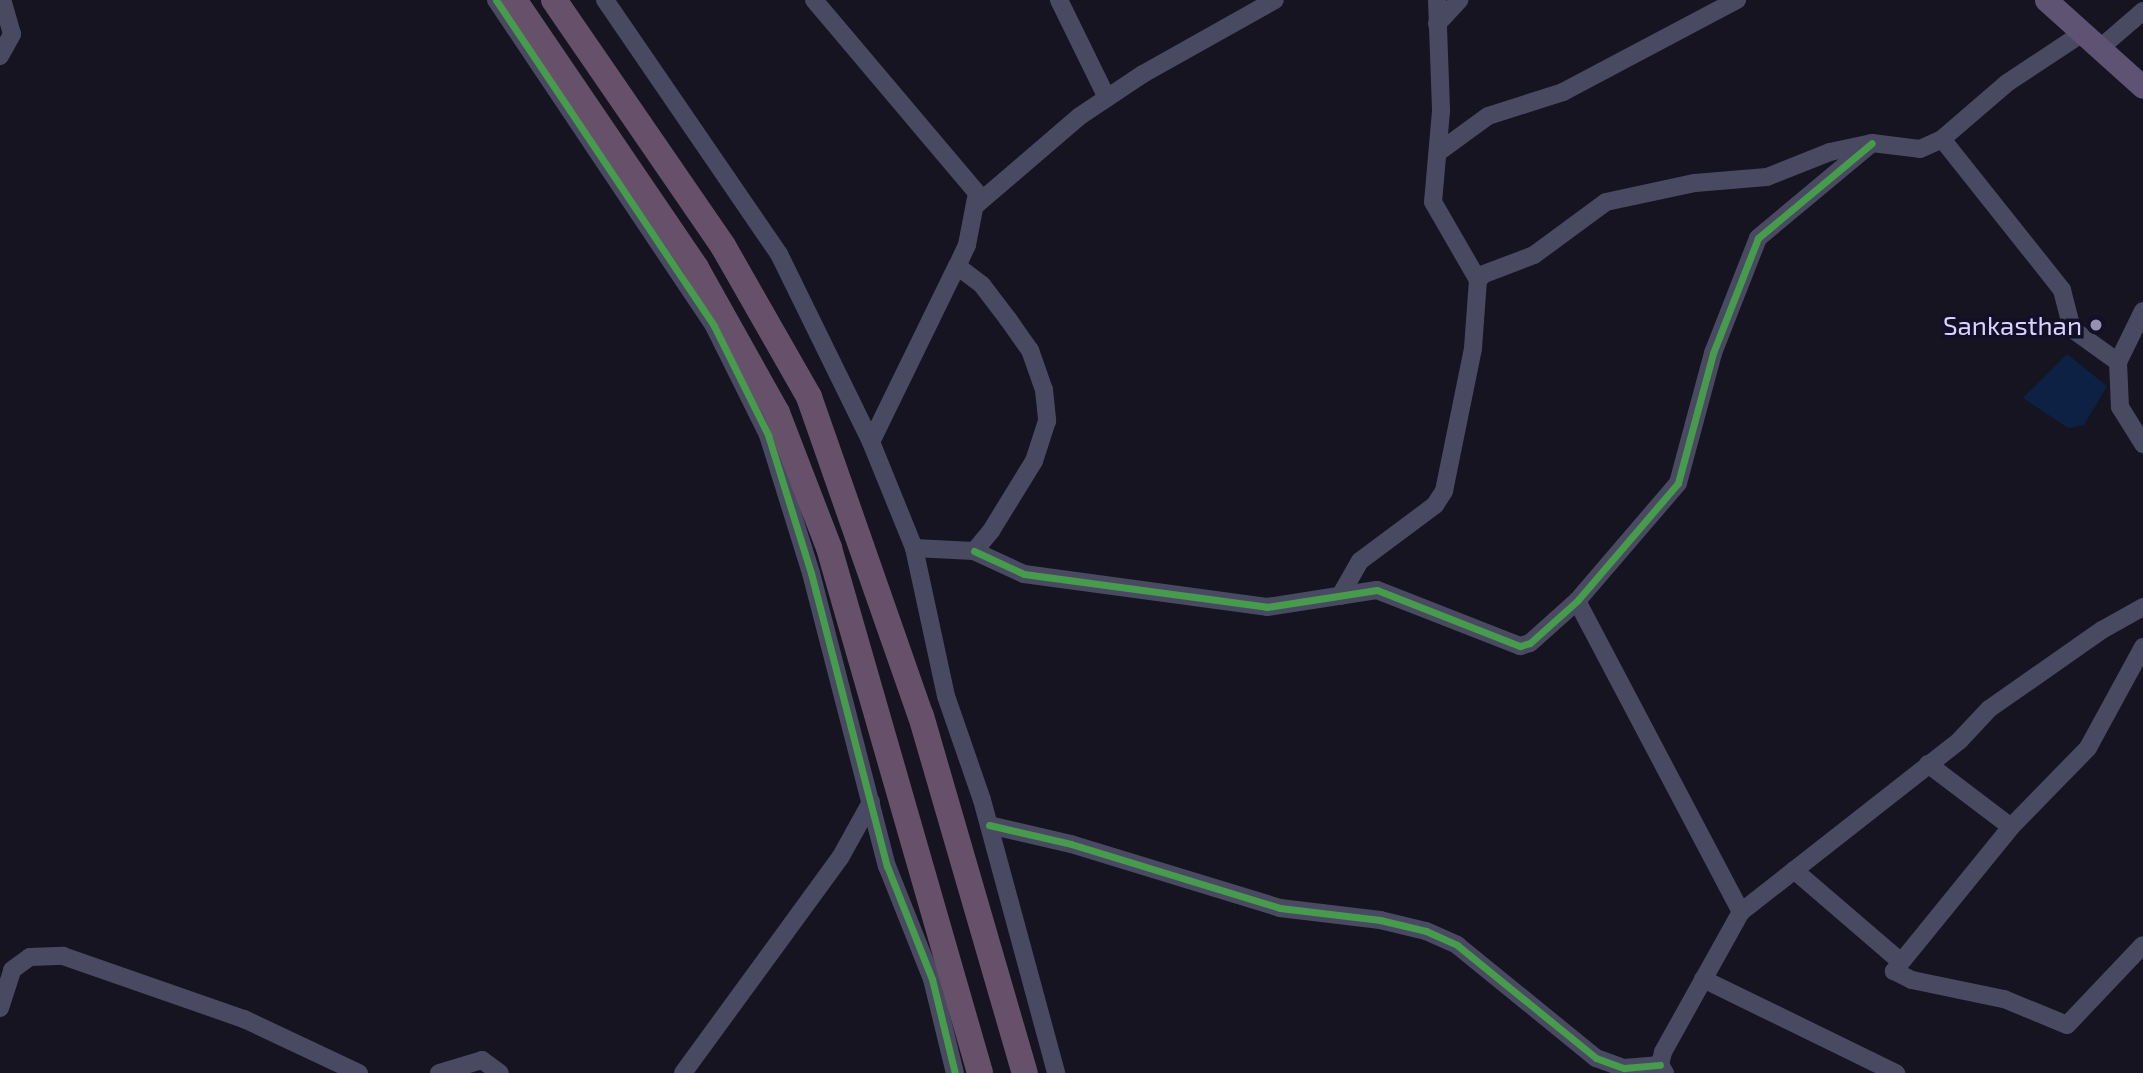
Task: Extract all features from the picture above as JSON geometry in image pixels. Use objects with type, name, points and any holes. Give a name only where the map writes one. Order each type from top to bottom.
[{"type":"highway","points":[[514,0],[696,268],[777,413],[828,548],[981,1073]]},
{"type":"highway","points":[[554,0],[723,246],[809,397],[921,716],[1025,1073]]},
{"type":"main road","points":[[2046,0],[2143,87]]},
{"type":"street","points":[[0,56],[12,34],[2,0]]},
{"type":"street","points":[[496,0],[714,326],[768,435],[811,573],[887,866],[932,979],[955,1073]]},
{"type":"street","points":[[605,0],[779,254],[871,442],[914,548],[946,696],[989,825],[1056,1073]]},
{"type":"street","points":[[814,0],[977,193],[967,246],[871,442]]},
{"type":"street","points":[[1059,0],[1107,98]]},
{"type":"street","points":[[975,206],[1107,98],[1275,0]]},
{"type":"street","points":[[1340,596],[1360,561],[1435,505],[1444,491],[1473,348],[1478,280],[1433,202],[1432,182],[1440,150],[1437,0]]},
{"type":"street","points":[[1437,24],[1459,0]]},
{"type":"street","points":[[1440,150],[1488,116],[1563,92],[1737,0]]},
{"type":"street","points":[[1478,280],[1534,255],[1606,202],[1695,183],[1768,177],[1830,152],[1872,143],[1920,149],[1942,139],[2007,83],[2090,42],[2143,11]]},
{"type":"street","points":[[1942,139],[2062,290],[2072,329],[2118,362]]},
{"type":"street","points":[[914,548],[974,551],[1024,574],[1267,607],[1377,590],[1520,646],[1530,643],[1577,601],[1678,483],[1713,353],[1758,238],[1872,143]]},
{"type":"street","points":[[957,266],[982,285],[1030,350],[1044,390],[1047,421],[1034,461],[1013,499],[974,551]]},
{"type":"street","points":[[2143,311],[2118,362],[2120,407],[2143,444]]},
{"type":"street","points":[[1577,601],[1741,912]]},
{"type":"street","points":[[989,825],[1071,844],[1280,908],[1380,919],[1426,931],[1457,945],[1596,1058],[1624,1068],[1663,1069],[1703,979],[1741,912],[1928,764],[1989,709],[2102,630],[2143,607]]},
{"type":"street","points":[[2143,648],[2088,748],[2011,827],[1894,971],[1900,976],[2004,999],[2067,1026],[2143,945]]},
{"type":"street","points":[[1928,764],[2011,827]]},
{"type":"street","points":[[683,1073],[840,858],[871,802]]},
{"type":"street","points":[[1794,870],[1901,962]]},
{"type":"street","points":[[0,1008],[12,970],[30,957],[63,957],[244,1019],[359,1073]]},
{"type":"street","points":[[1703,979],[1896,1073]]},
{"type":"street","points":[[439,1073],[482,1060],[500,1073]]},
{"type":"water","points":[[2067,354],[2107,386],[2084,425],[2068,428],[2023,398]]},
{"type":"cycle path","points":[[496,0],[714,326],[768,435],[811,573],[887,866],[932,979],[955,1073]]},
{"type":"cycle path","points":[[974,551],[1024,574],[1267,607],[1377,590],[1520,646],[1530,643],[1577,601],[1678,483],[1713,353],[1758,238],[1872,143]]},
{"type":"cycle path","points":[[989,825],[1071,844],[1280,908],[1380,920],[1426,931],[1457,945],[1596,1058],[1624,1068],[1660,1065]]},
{"type":"place","name":"Sankasthan","points":[[2096,325]]}]
